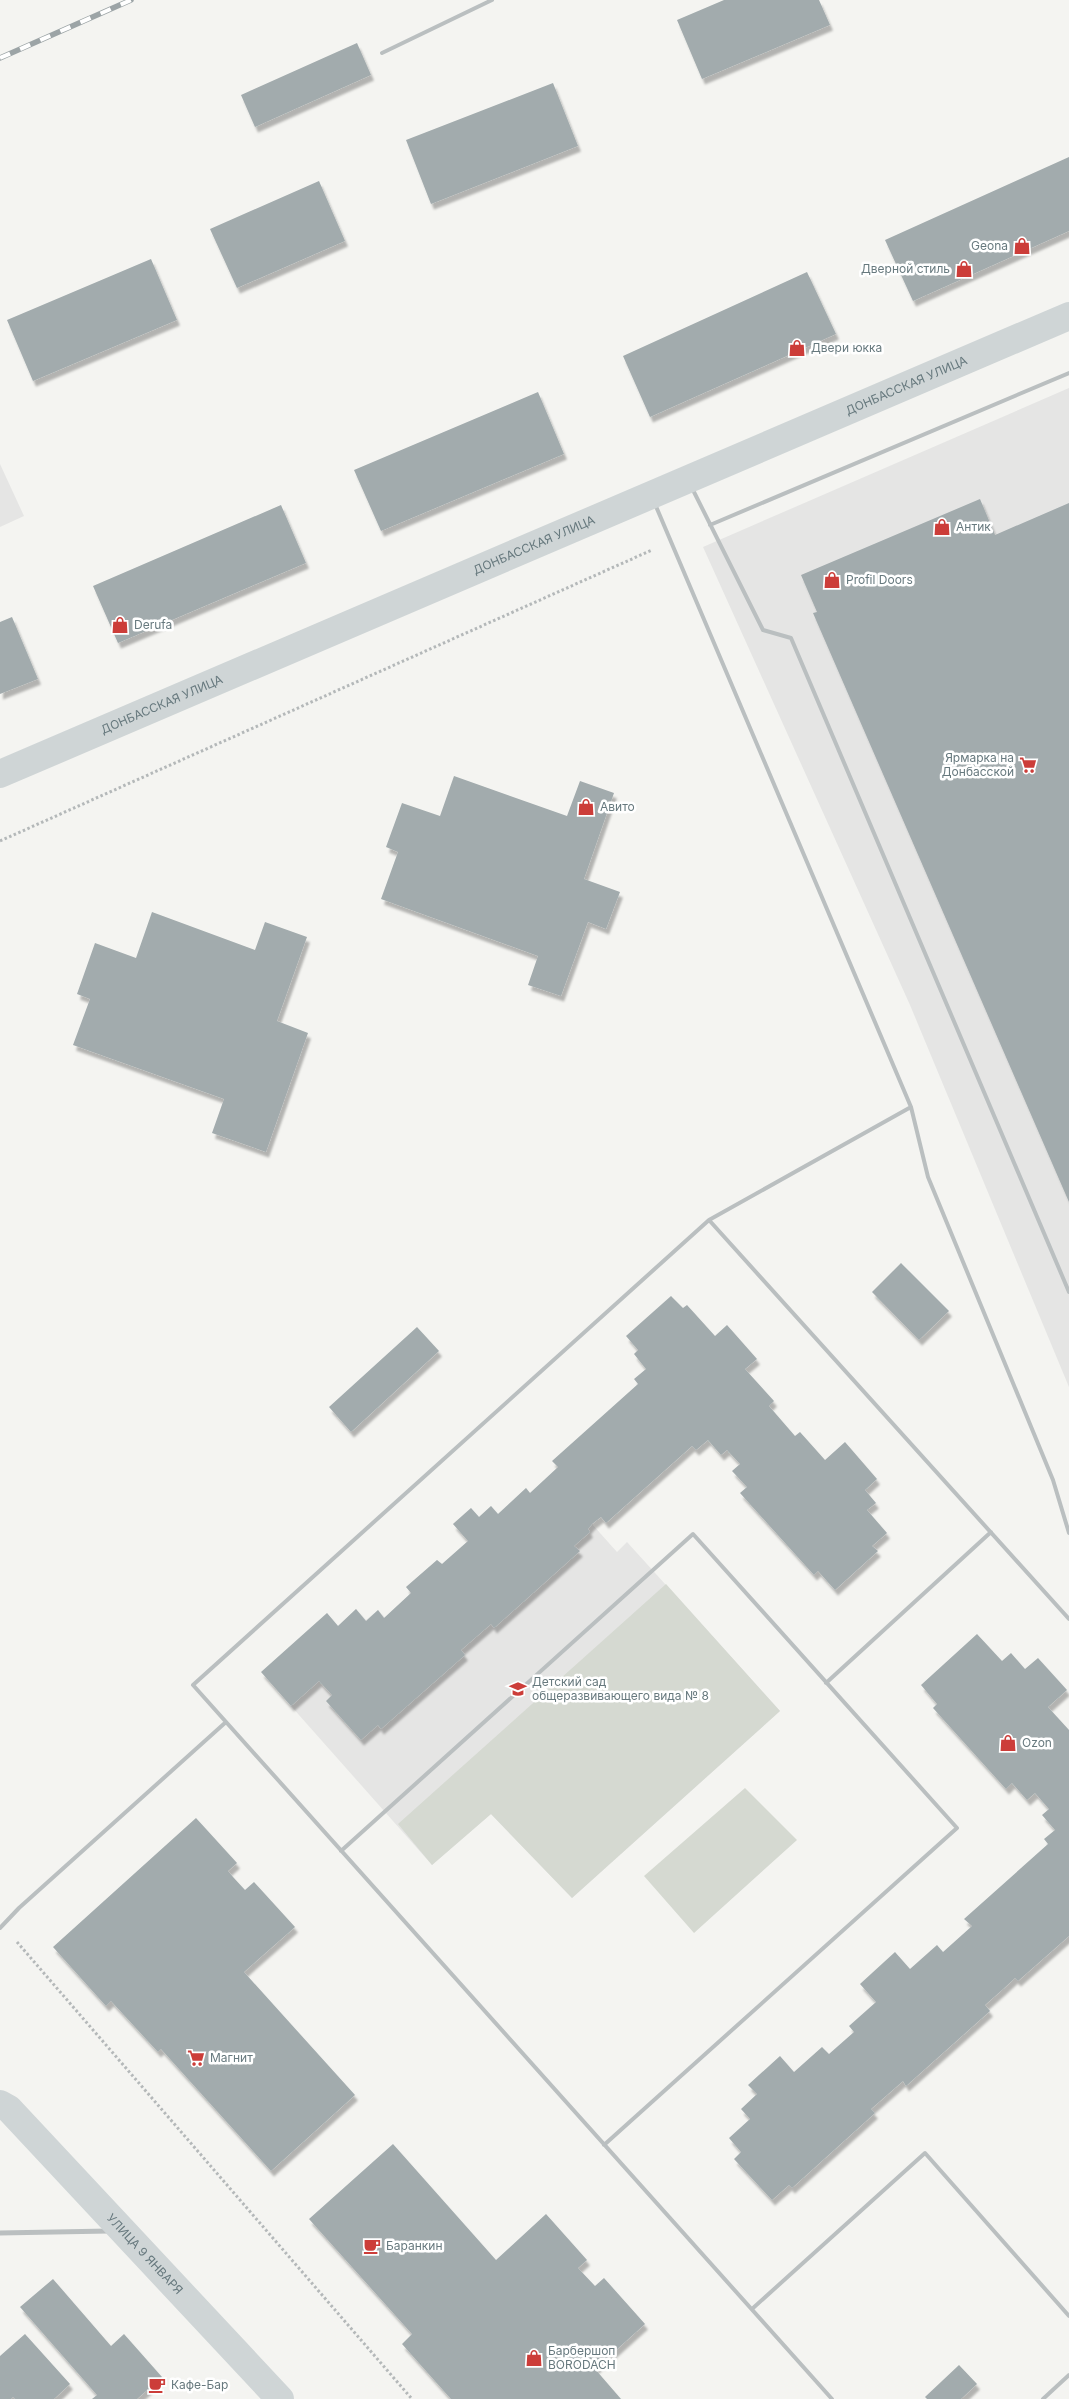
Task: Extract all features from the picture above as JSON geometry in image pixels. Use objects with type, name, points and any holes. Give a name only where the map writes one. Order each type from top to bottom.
[{"type":"street","name":"ДОНБАССКАЯ УЛИЦА","points":[[0,774],[1069,316]]},
{"type":"street","name":"УЛИЦА 9 ЯНВАРЯ","points":[[3,2104],[124,2230],[280,2399]]},
{"type":"street","points":[[0,2234],[124,2230]]},
{"type":"lane","points":[[382,53],[492,0]]},
{"type":"lane","points":[[710,525],[1069,373]]},
{"type":"lane","points":[[687,479],[763,630],[791,638],[1069,1292]]},
{"type":"lane","points":[[651,494],[911,1107],[928,1177],[1053,1480],[1069,1533]]},
{"type":"lane","points":[[832,2399],[193,1685],[709,1220],[911,1107]]},
{"type":"lane","points":[[709,1220],[1069,1619]]},
{"type":"lane","points":[[826,1682],[991,1532]]},
{"type":"lane","points":[[340,1850],[693,1534],[957,1828],[604,2145]]},
{"type":"lane","points":[[1,1926],[226,1722]]},
{"type":"lane","points":[[752,2309],[925,2154],[1069,2316]]},
{"type":"lane","points":[[1043,2399],[1069,2376]]},
{"type":"path","points":[[0,841],[670,541]]},
{"type":"path","points":[[1,1926],[412,2399]]},
{"type":"shaded area","points":[[1069,388],[1069,1387],[910,1005],[703,547]]},
{"type":"shaded area","points":[[0,464],[24,516],[0,527]]},
{"type":"shaded area","name":"Детский сад общеразвивающего вида № 8","points":[[549,1476],[617,1552],[627,1542],[780,1711],[572,1898],[491,1814],[432,1865],[291,1706],[327,1613],[338,1626],[356,1609],[366,1620],[378,1610],[385,1618],[411,1593],[406,1587],[437,1560],[442,1564],[468,1541],[453,1524],[471,1508],[479,1517],[491,1506],[498,1514],[526,1488],[530,1493]]},
{"type":"shaded area","points":[[666,1584],[780,1711],[572,1898],[491,1814],[432,1865],[398,1824]]},
{"type":"shaded area","points":[[745,1788],[797,1840],[694,1933],[644,1876]]},
{"type":"building","points":[[724,0],[819,0],[830,25],[702,79],[677,20]]},
{"type":"building","points":[[357,43],[371,75],[255,127],[241,95]]},
{"type":"building","points":[[553,83],[578,146],[431,204],[406,140]]},
{"type":"building","points":[[1069,157],[1069,231],[913,301],[885,240]]},
{"type":"building","points":[[319,181],[345,241],[237,288],[210,229]]},
{"type":"building","points":[[151,259],[177,320],[33,381],[7,320]]},
{"type":"building","points":[[807,272],[836,334],[650,417],[623,356]]},
{"type":"building","points":[[538,392],[564,454],[381,531],[354,470]]},
{"type":"building","points":[[980,499],[995,535],[1069,503],[1069,1202],[813,613],[817,612],[801,575]]},
{"type":"building","points":[[281,505],[306,563],[118,643],[93,586]]},
{"type":"building","points":[[12,617],[38,679],[0,694],[0,622]]},
{"type":"building","points":[[454,776],[567,816],[580,781],[614,793],[584,879],[620,892],[606,929],[588,922],[561,996],[528,985],[538,956],[381,899],[398,852],[386,847],[402,803],[440,816]]},
{"type":"building","points":[[152,912],[255,950],[265,922],[307,937],[277,1021],[308,1033],[266,1152],[212,1133],[224,1099],[73,1045],[90,999],[77,994],[95,943],[136,958]]},
{"type":"building","points":[[901,1263],[949,1311],[919,1340],[872,1292]]},
{"type":"building","points":[[671,1296],[683,1308],[687,1305],[715,1336],[727,1325],[757,1359],[745,1369],[774,1401],[769,1406],[795,1436],[800,1432],[825,1460],[845,1442],[877,1479],[865,1490],[876,1503],[867,1510],[887,1533],[872,1546],[878,1551],[835,1590],[818,1571],[814,1575],[740,1493],[747,1487],[732,1471],[740,1464],[727,1450],[721,1455],[708,1440],[696,1450],[692,1446],[606,1523],[601,1517],[592,1524],[588,1529],[590,1532],[574,1546],[580,1551],[494,1628],[491,1624],[461,1650],[465,1655],[381,1729],[378,1725],[361,1740],[326,1701],[332,1695],[319,1681],[291,1706],[261,1672],[327,1613],[338,1626],[356,1609],[366,1621],[378,1610],[384,1618],[411,1593],[406,1587],[437,1560],[442,1564],[468,1541],[453,1524],[471,1508],[479,1517],[491,1506],[498,1514],[526,1488],[530,1493],[558,1467],[552,1461],[638,1384],[634,1379],[646,1369],[634,1354],[638,1350],[626,1336]]},
{"type":"building","points":[[417,1327],[439,1351],[351,1432],[329,1407]]},
{"type":"building","points":[[977,1634],[1002,1661],[1011,1653],[1025,1669],[1038,1658],[1067,1690],[1048,1707],[1069,1730],[1069,1936],[1018,1981],[1015,1978],[985,2005],[990,2011],[906,2086],[903,2081],[871,2109],[875,2113],[792,2188],[789,2185],[772,2200],[734,2159],[741,2152],[729,2138],[750,2119],[741,2109],[757,2094],[748,2085],[780,2056],[794,2072],[822,2047],[829,2054],[854,2032],[849,2026],[876,2002],[860,1984],[895,1952],[910,1969],[937,1945],[943,1952],[972,1926],[964,1919],[1048,1844],[1044,1839],[1055,1830],[1042,1815],[1049,1809],[1035,1793],[1027,1800],[1012,1783],[1006,1789],[933,1708],[937,1704],[921,1685]]},
{"type":"building","points":[[196,1818],[237,1863],[228,1871],[233,1877],[245,1890],[254,1882],[295,1927],[244,1972],[355,2095],[271,2171],[161,2049],[158,2052],[111,2001],[106,2006],[53,1947]]},
{"type":"building","points":[[393,2144],[496,2260],[546,2214],[587,2260],[578,2268],[595,2286],[604,2278],[645,2324],[595,2369],[621,2399],[451,2399],[402,2344],[412,2334],[309,2219]]},
{"type":"building","points":[[53,2279],[111,2346],[124,2334],[162,2377],[137,2399],[92,2399],[97,2395],[20,2307]]},
{"type":"building","points":[[25,2334],[70,2384],[54,2399],[15,2399],[13,2397],[11,2399],[0,2399],[0,2356]]},
{"type":"building","points":[[959,2365],[977,2384],[961,2399],[927,2399],[925,2397]]},
{"type":"railway","points":[[0,58],[131,0]]},
{"type":"place","name":"Geona","points":[[1022,246]]},
{"type":"place","name":"Дверной стиль","points":[[964,269]]},
{"type":"place","name":"Двери юкка","points":[[797,348]]},
{"type":"place","name":"Антик","points":[[942,527]]},
{"type":"place","name":"Profil Doors","points":[[832,580]]},
{"type":"place","name":"Derufa","points":[[120,625]]},
{"type":"place","name":"Ярмарка на Донбасской","points":[[1028,765]]},
{"type":"place","name":"Авито","points":[[586,807]]},
{"type":"place","name":"Детский сад общеразвивающего вида № 8","points":[[518,1689]]},
{"type":"place","name":"Ozon","points":[[1008,1743]]},
{"type":"place","name":"Магнит","points":[[196,2058]]},
{"type":"place","name":"Баранкин","points":[[372,2246]]},
{"type":"place","name":"Барбершоп BORODACH","points":[[534,2358]]},
{"type":"place","name":"Кафе-Бар","points":[[157,2385]]}]
